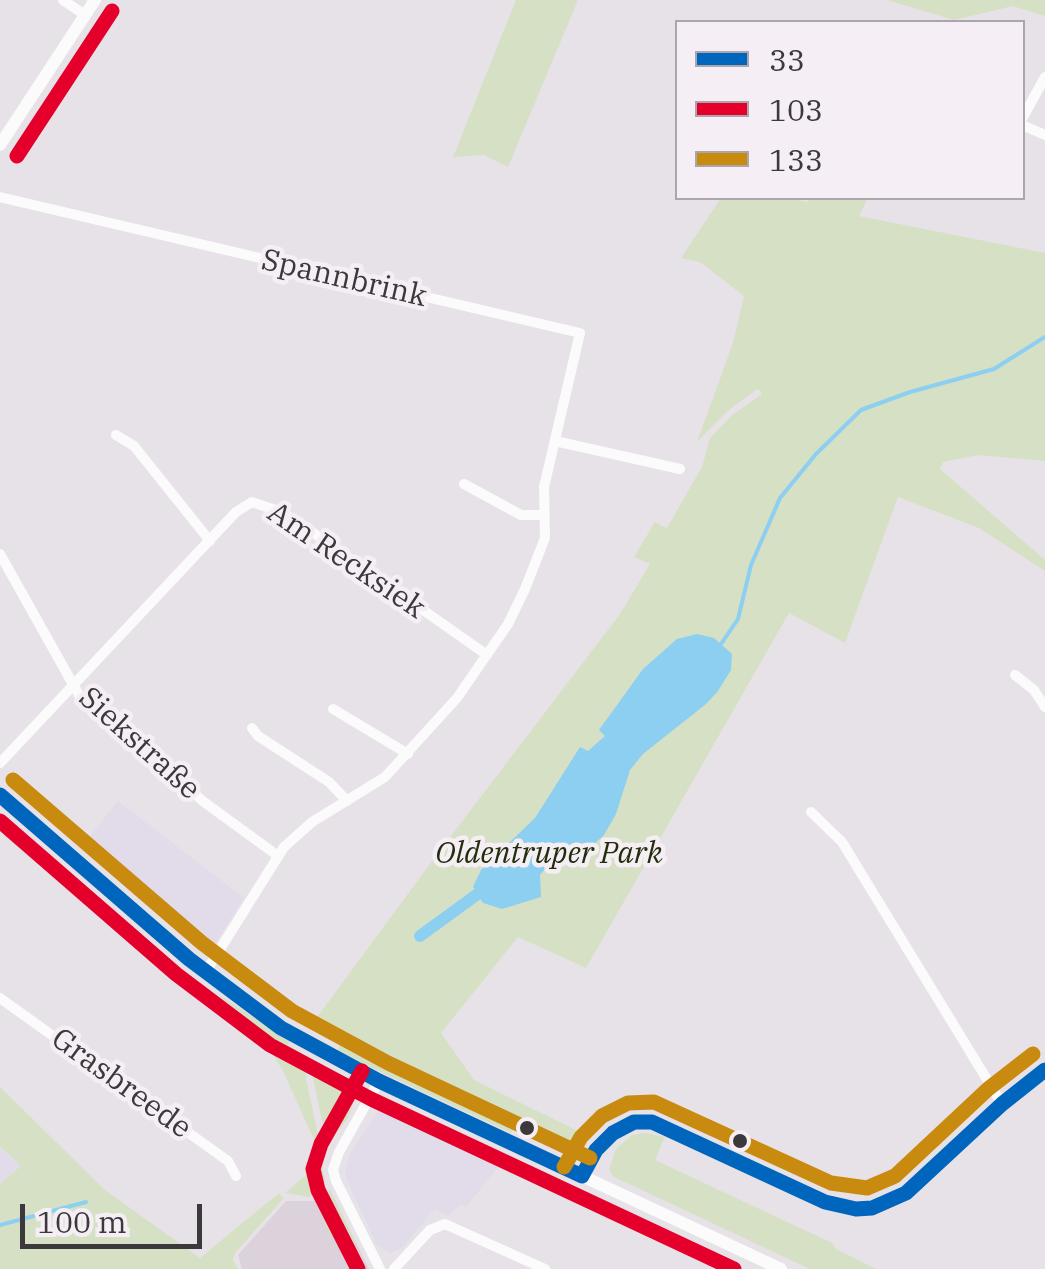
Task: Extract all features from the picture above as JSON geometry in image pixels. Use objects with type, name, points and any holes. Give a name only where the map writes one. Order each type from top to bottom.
[{"type":"street","points":[[63,0],[85,15]]},
{"type":"street","points":[[0,145],[95,0]]},
{"type":"street","points":[[1025,116],[1045,77]]},
{"type":"street","name":"Spannbrink","points":[[0,198],[580,333],[544,488],[546,528],[540,555],[516,607],[457,698],[408,754],[376,784],[301,830],[278,856],[205,972]]},
{"type":"street","points":[[116,435],[134,446],[210,540]]},
{"type":"street","points":[[555,441],[680,469]]},
{"type":"street","points":[[464,484],[521,514],[545,515]]},
{"type":"street","name":"Am Recksiek","points":[[0,763],[240,508],[252,502],[306,527],[487,656]]},
{"type":"street","name":"Siekstraße","points":[[0,554],[79,695],[204,802],[278,856]]},
{"type":"street","points":[[1015,675],[1034,690],[1045,707]]},
{"type":"street","points":[[334,708],[408,754]]},
{"type":"street","points":[[252,728],[258,736],[329,782],[347,801]]},
{"type":"street","points":[[0,796],[205,972],[280,1028],[379,1081],[780,1269]]},
{"type":"street","points":[[811,812],[842,842],[1002,1104]]},
{"type":"street","name":"Grasbreede","points":[[0,998],[228,1161],[236,1176]]},
{"type":"street","points":[[582,1176],[596,1150],[613,1132],[634,1122],[652,1122],[825,1202],[872,1208],[906,1193],[1002,1104],[1045,1070]]},
{"type":"street","points":[[379,1081],[339,1152],[334,1170],[380,1269]]},
{"type":"street","points":[[394,1269],[430,1230],[445,1224],[544,1269]]},
{"type":"shaded area","points":[[118,801],[244,898],[210,951],[203,952],[81,847]]},
{"type":"shaded area","points":[[388,1102],[506,1157],[466,1207],[461,1204],[448,1216],[434,1209],[403,1247],[391,1253],[377,1245],[345,1170],[351,1152]]},
{"type":"shaded area","points":[[0,1146],[21,1166],[0,1184]]},
{"type":"shaded area","points":[[330,1190],[369,1269],[242,1269],[238,1255],[286,1201],[315,1201]]},
{"type":"green space","points":[[516,0],[578,0],[508,167],[484,155],[453,157]]},
{"type":"green space","points":[[887,0],[1045,0],[1045,16],[1013,6],[954,20]]},
{"type":"green space","name":"Oldentruper Park","points":[[720,200],[867,200],[859,216],[1045,253],[1045,461],[978,455],[943,462],[940,469],[1045,560],[1045,571],[979,528],[898,497],[845,643],[789,613],[586,968],[518,937],[441,1033],[474,1080],[590,1137],[577,1150],[566,1153],[514,1129],[511,1133],[344,1055],[338,1050],[342,1036],[315,1020],[620,614],[650,564],[634,557],[655,522],[667,528],[702,467],[710,438],[732,415],[762,394],[758,389],[730,409],[697,442],[733,343],[744,296],[700,262],[681,258]]},
{"type":"green space","points":[[212,990],[307,1057],[306,1079],[319,1140],[315,1142],[283,1071],[255,1025]]},
{"type":"green space","points":[[314,1060],[334,1073],[333,1077],[352,1082],[357,1092],[348,1118],[327,1145],[313,1078]]},
{"type":"green space","points":[[0,1087],[105,1190],[200,1258],[279,1193],[283,1199],[235,1253],[233,1260],[238,1269],[0,1269],[0,1184],[21,1166],[0,1146]]},
{"type":"green space","points":[[632,1135],[665,1137],[655,1160],[832,1243],[836,1249],[876,1269],[810,1269],[614,1177],[609,1170],[616,1149]]},
{"type":"green space","points":[[318,1165],[325,1180],[320,1192],[309,1197],[285,1193]]},
{"type":"green space","points":[[330,1190],[356,1243],[348,1246],[348,1257],[338,1238],[330,1235],[320,1211],[321,1198]]},
{"type":"water","points":[[697,634],[714,638],[732,654],[731,670],[706,704],[643,754],[630,770],[616,814],[604,835],[579,858],[568,852],[551,856],[553,859],[540,875],[541,897],[502,909],[483,903],[473,887],[481,870],[535,818],[580,747],[588,751],[605,736],[599,730],[643,669],[677,639]]},
{"type":"waterway","points":[[721,644],[738,619],[751,565],[780,498],[816,454],[861,410],[994,369],[1045,337]]},
{"type":"waterway","points":[[420,936],[490,885]]},
{"type":"waterway","points":[[0,1225],[86,1202]]},
{"type":"transit line","name":"103","points":[[17,156],[112,11]]},
{"type":"transit line","name":"133","points":[[13,780],[202,943],[292,1011],[388,1063],[590,1158]]},
{"type":"transit line","name":"33","points":[[0,795],[189,959],[281,1028],[379,1081],[582,1176]]},
{"type":"transit line","name":"103","points":[[0,821],[176,974],[270,1045],[371,1099],[734,1269]]},
{"type":"transit line","name":"133","points":[[564,1167],[581,1137],[602,1116],[628,1103],[654,1102],[831,1183],[867,1188],[895,1176],[988,1089],[1033,1054]]},
{"type":"transit line","name":"33","points":[[582,1176],[596,1150],[613,1133],[634,1122],[652,1122],[825,1202],[856,1209],[872,1208],[906,1193],[1002,1104],[1045,1070]]},
{"type":"transit line","name":"103","points":[[358,1269],[318,1190],[313,1169],[321,1144],[362,1071]]}]
